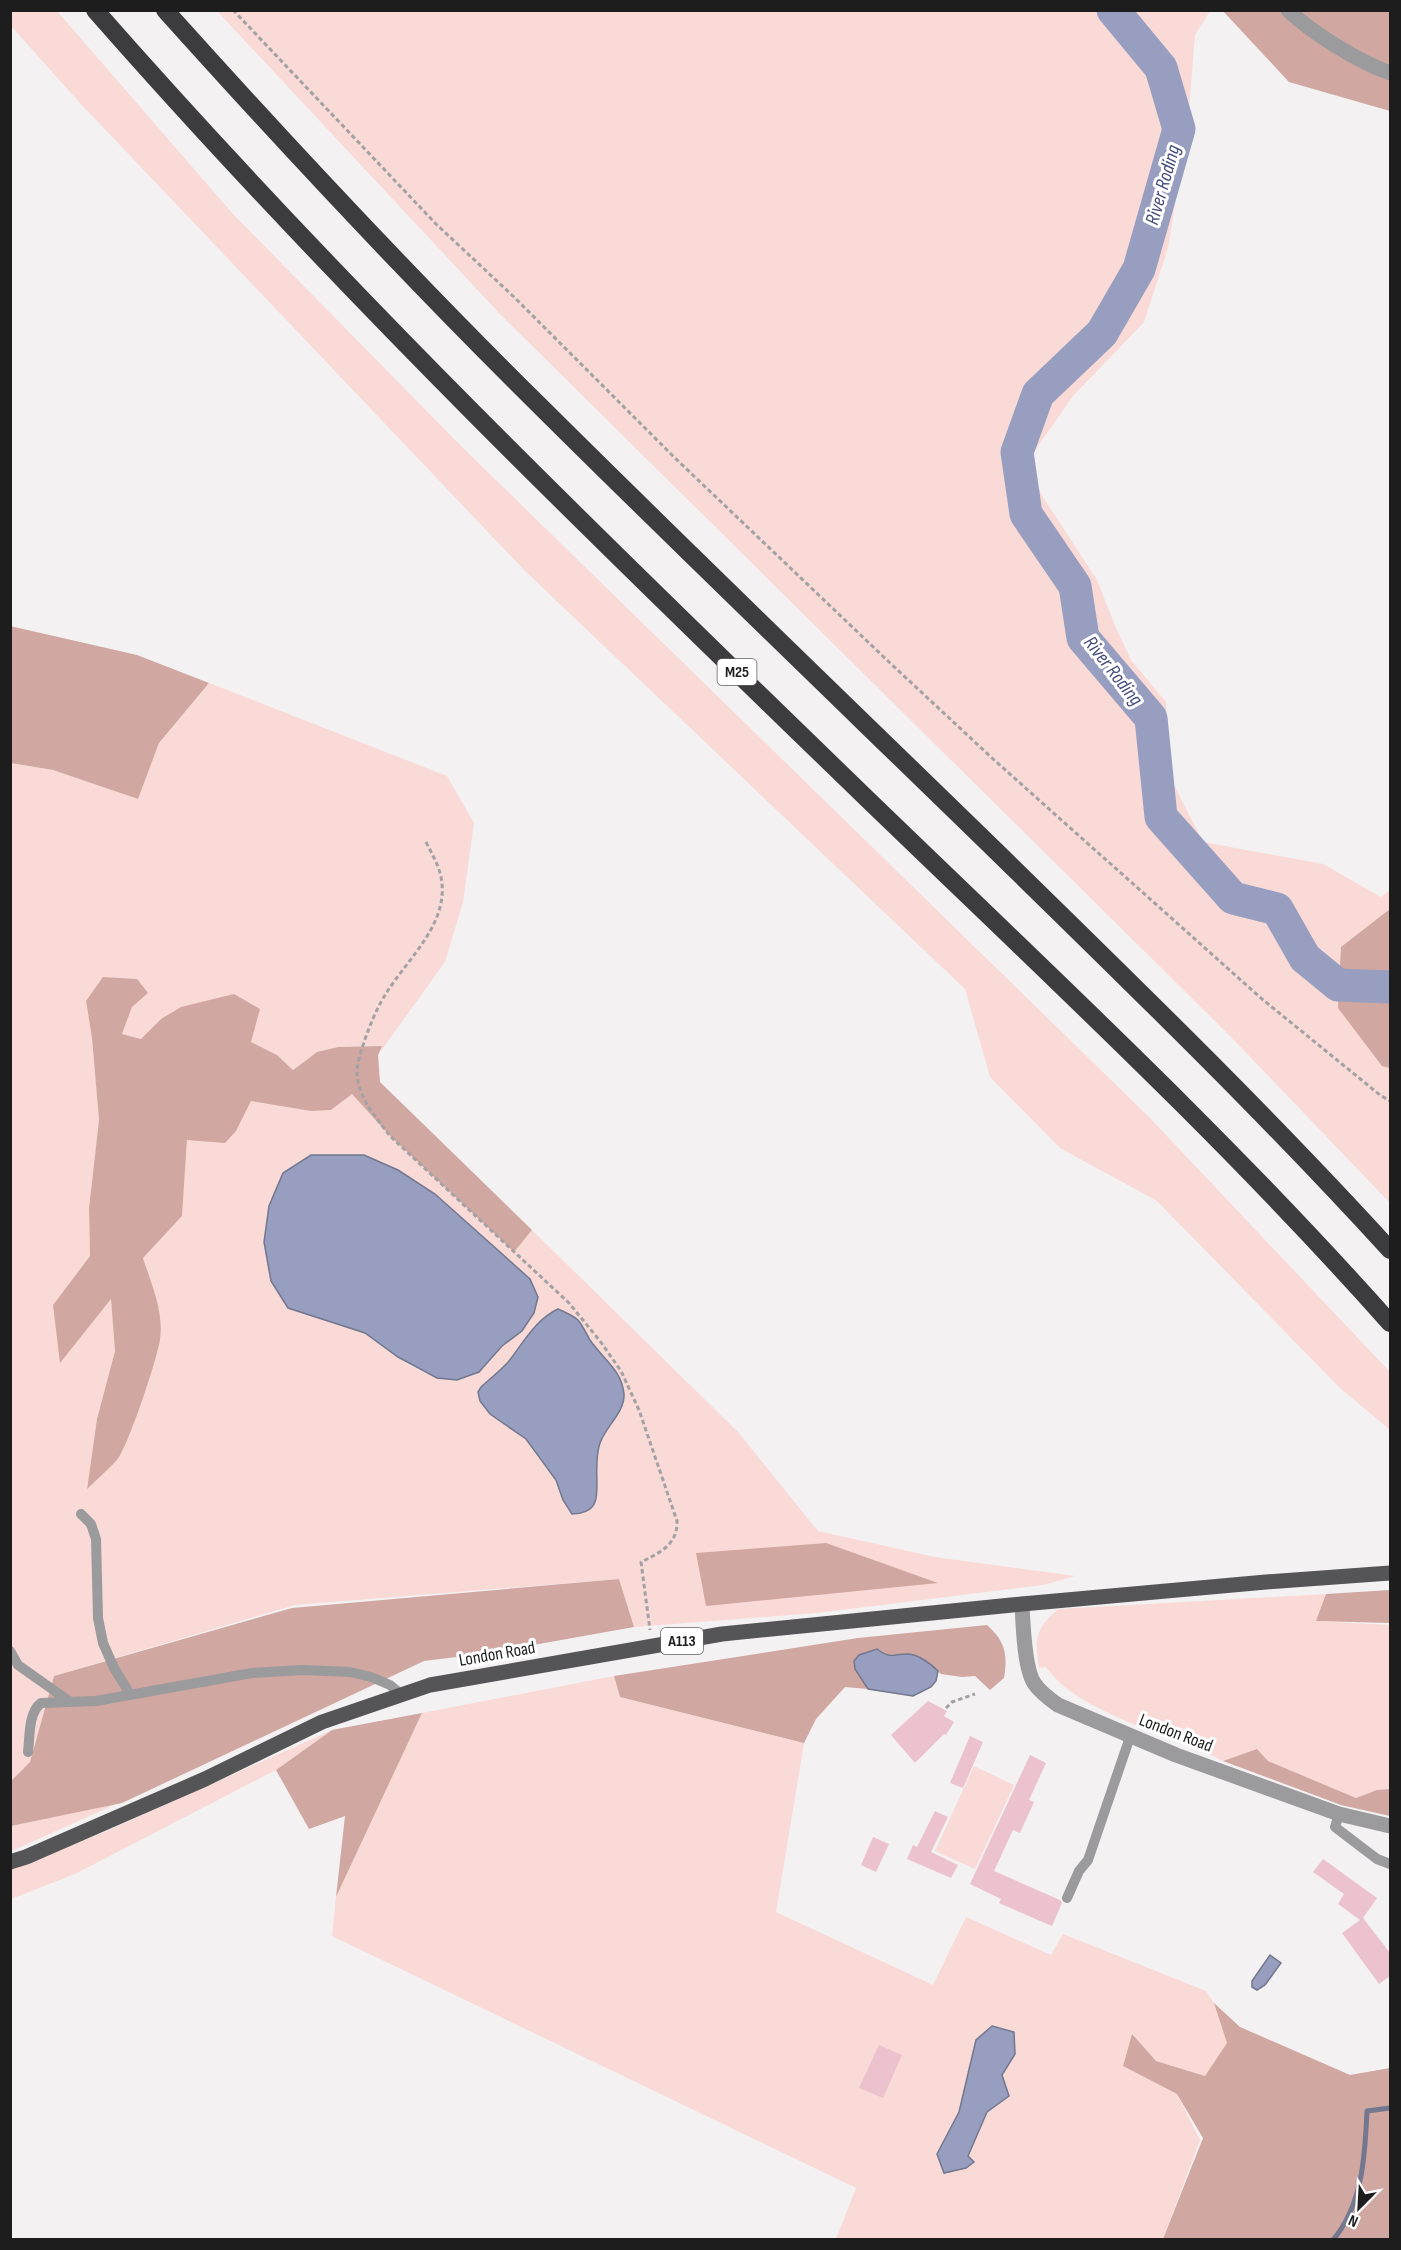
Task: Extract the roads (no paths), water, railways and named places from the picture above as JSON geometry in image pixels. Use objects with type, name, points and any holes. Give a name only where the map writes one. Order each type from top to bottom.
[{"type":"highway","name":"M25","points":[[95,10],[240,172],[484,424],[1169,1091],[1311,1237],[1390,1323]]},
{"type":"highway","points":[[165,10],[335,195],[475,341],[1138,990],[1279,1131],[1390,1250]]},
{"type":"main road","name":"London Road","points":[[10,1862],[204,1779],[322,1722],[430,1685],[722,1634],[1022,1604],[1390,1573]]},
{"type":"street","points":[[1288,10],[1300,22],[1337,45],[1390,73]]},
{"type":"street","name":"London Road","points":[[1022,1604],[1024,1641],[1032,1680],[1043,1695],[1058,1705],[1130,1737],[1339,1814],[1390,1826]]},
{"type":"lane","points":[[81,1514],[91,1524],[96,1539],[98,1618],[103,1643],[114,1668],[130,1694]]},
{"type":"lane","points":[[10,1651],[18,1665],[69,1701]]},
{"type":"lane","points":[[28,1752],[35,1707],[41,1703],[96,1701],[168,1690],[252,1673],[303,1670],[350,1672],[371,1677],[390,1685],[402,1695]]},
{"type":"lane","points":[[1067,1898],[1078,1871],[1088,1860],[1130,1737]]},
{"type":"lane","points":[[1339,1814],[1335,1827],[1377,1859],[1390,1864]]},
{"type":"water","points":[[311,1155],[364,1155],[398,1170],[435,1194],[530,1279],[538,1297],[534,1313],[522,1331],[502,1346],[479,1372],[457,1380],[437,1378],[398,1357],[365,1333],[288,1308],[271,1281],[264,1242],[269,1206],[283,1173]]},
{"type":"water","points":[[558,1309],[580,1322],[590,1340],[616,1371],[624,1394],[622,1407],[603,1437],[598,1450],[597,1490],[594,1505],[589,1510],[575,1514],[572,1514],[563,1500],[556,1480],[526,1439],[490,1414],[480,1401],[478,1392],[509,1361],[537,1325]]},
{"type":"water","points":[[877,1649],[889,1655],[909,1654],[921,1658],[938,1671],[936,1681],[931,1687],[913,1696],[868,1689],[855,1669],[854,1661],[859,1655]]},
{"type":"water","points":[[1270,1955],[1281,1963],[1265,1985],[1257,1990],[1252,1987],[1252,1981]]},
{"type":"water","points":[[992,2026],[1014,2032],[1015,2054],[1002,2075],[1009,2096],[987,2112],[968,2156],[974,2162],[966,2168],[944,2173],[937,2154],[959,2112],[976,2040]]},
{"type":"waterway","name":"River Roding","points":[[1113,10],[1161,68],[1179,129],[1139,269],[1102,333],[1038,394],[1017,452],[1026,514],[1075,586],[1083,638],[1151,718],[1161,817],[1233,898],[1277,909],[1305,958],[1338,985],[1390,987]]},
{"type":"waterway","points":[[1333,2240],[1351,2211],[1356,2195],[1363,2161],[1367,2111],[1390,2108]]}]
